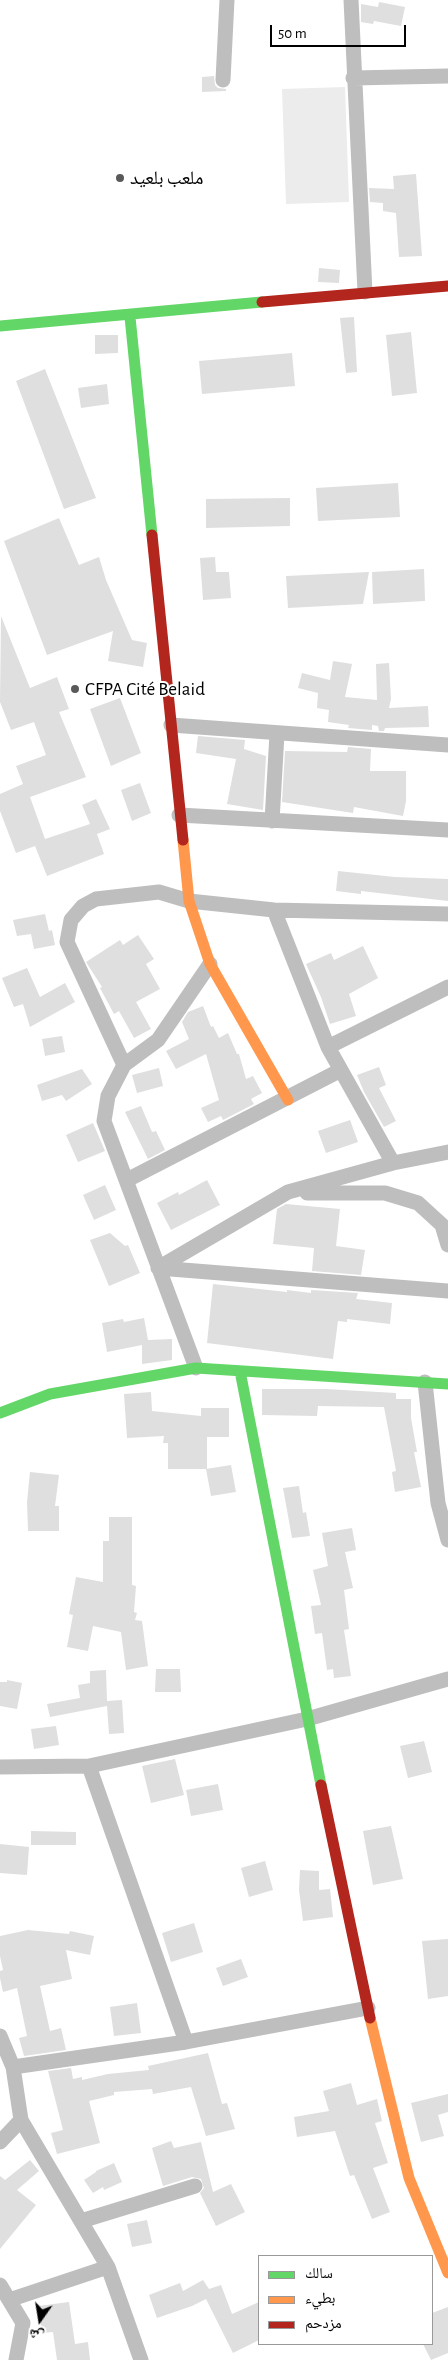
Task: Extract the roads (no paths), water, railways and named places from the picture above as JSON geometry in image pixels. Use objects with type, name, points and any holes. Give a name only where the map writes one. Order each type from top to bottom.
[{"type":"street","points":[[223,80],[227,0]]},
{"type":"street","points":[[351,0],[364,292]]},
{"type":"street","points":[[353,78],[448,76]]},
{"type":"street","points":[[0,326],[130,317],[364,292],[448,286]]},
{"type":"street","points":[[130,317],[189,901],[210,964],[288,1100]]},
{"type":"street","points":[[170,725],[448,745]]},
{"type":"street","points":[[272,822],[277,734]]},
{"type":"street","points":[[179,816],[448,830]]},
{"type":"street","points":[[124,1065],[67,942],[71,920],[83,906],[96,899],[159,892],[189,901],[274,910],[448,914]]},
{"type":"street","points":[[274,910],[328,1047],[393,1163]]},
{"type":"street","points":[[196,1368],[104,1121],[108,1096],[124,1065],[158,1040],[210,964]]},
{"type":"street","points":[[328,1047],[448,987]]},
{"type":"street","points":[[127,1180],[288,1100],[341,1070]]},
{"type":"street","points":[[158,1268],[288,1192],[393,1163],[448,1152]]},
{"type":"street","points":[[288,1192],[385,1193],[418,1204],[442,1225],[448,1245]]},
{"type":"street","points":[[158,1268],[448,1291]]},
{"type":"street","points":[[0,1413],[50,1394],[196,1368],[448,1384]]},
{"type":"street","points":[[240,1371],[307,1719],[368,2008],[409,2178],[448,2273]]},
{"type":"street","points":[[425,1382],[438,1503],[448,1540]]},
{"type":"street","points":[[0,1767],[89,1766],[307,1719],[448,1679]]},
{"type":"street","points":[[89,1766],[186,2042]]},
{"type":"street","points":[[13,2067],[186,2042],[368,2008]]},
{"type":"street","points":[[0,2036],[13,2067],[21,2120],[108,2268],[141,2360]]},
{"type":"street","points":[[0,2142],[21,2120]]},
{"type":"street","points":[[81,2221],[195,2186]]},
{"type":"street","points":[[9,2300],[108,2268]]},
{"type":"street","points":[[0,2284],[23,2323],[16,2360]]},
{"type":"place","name":"ملعب بلعيد","points":[[120,178]]},
{"type":"place","name":"CFPA Cité Belaid","points":[[75,689]]}]
